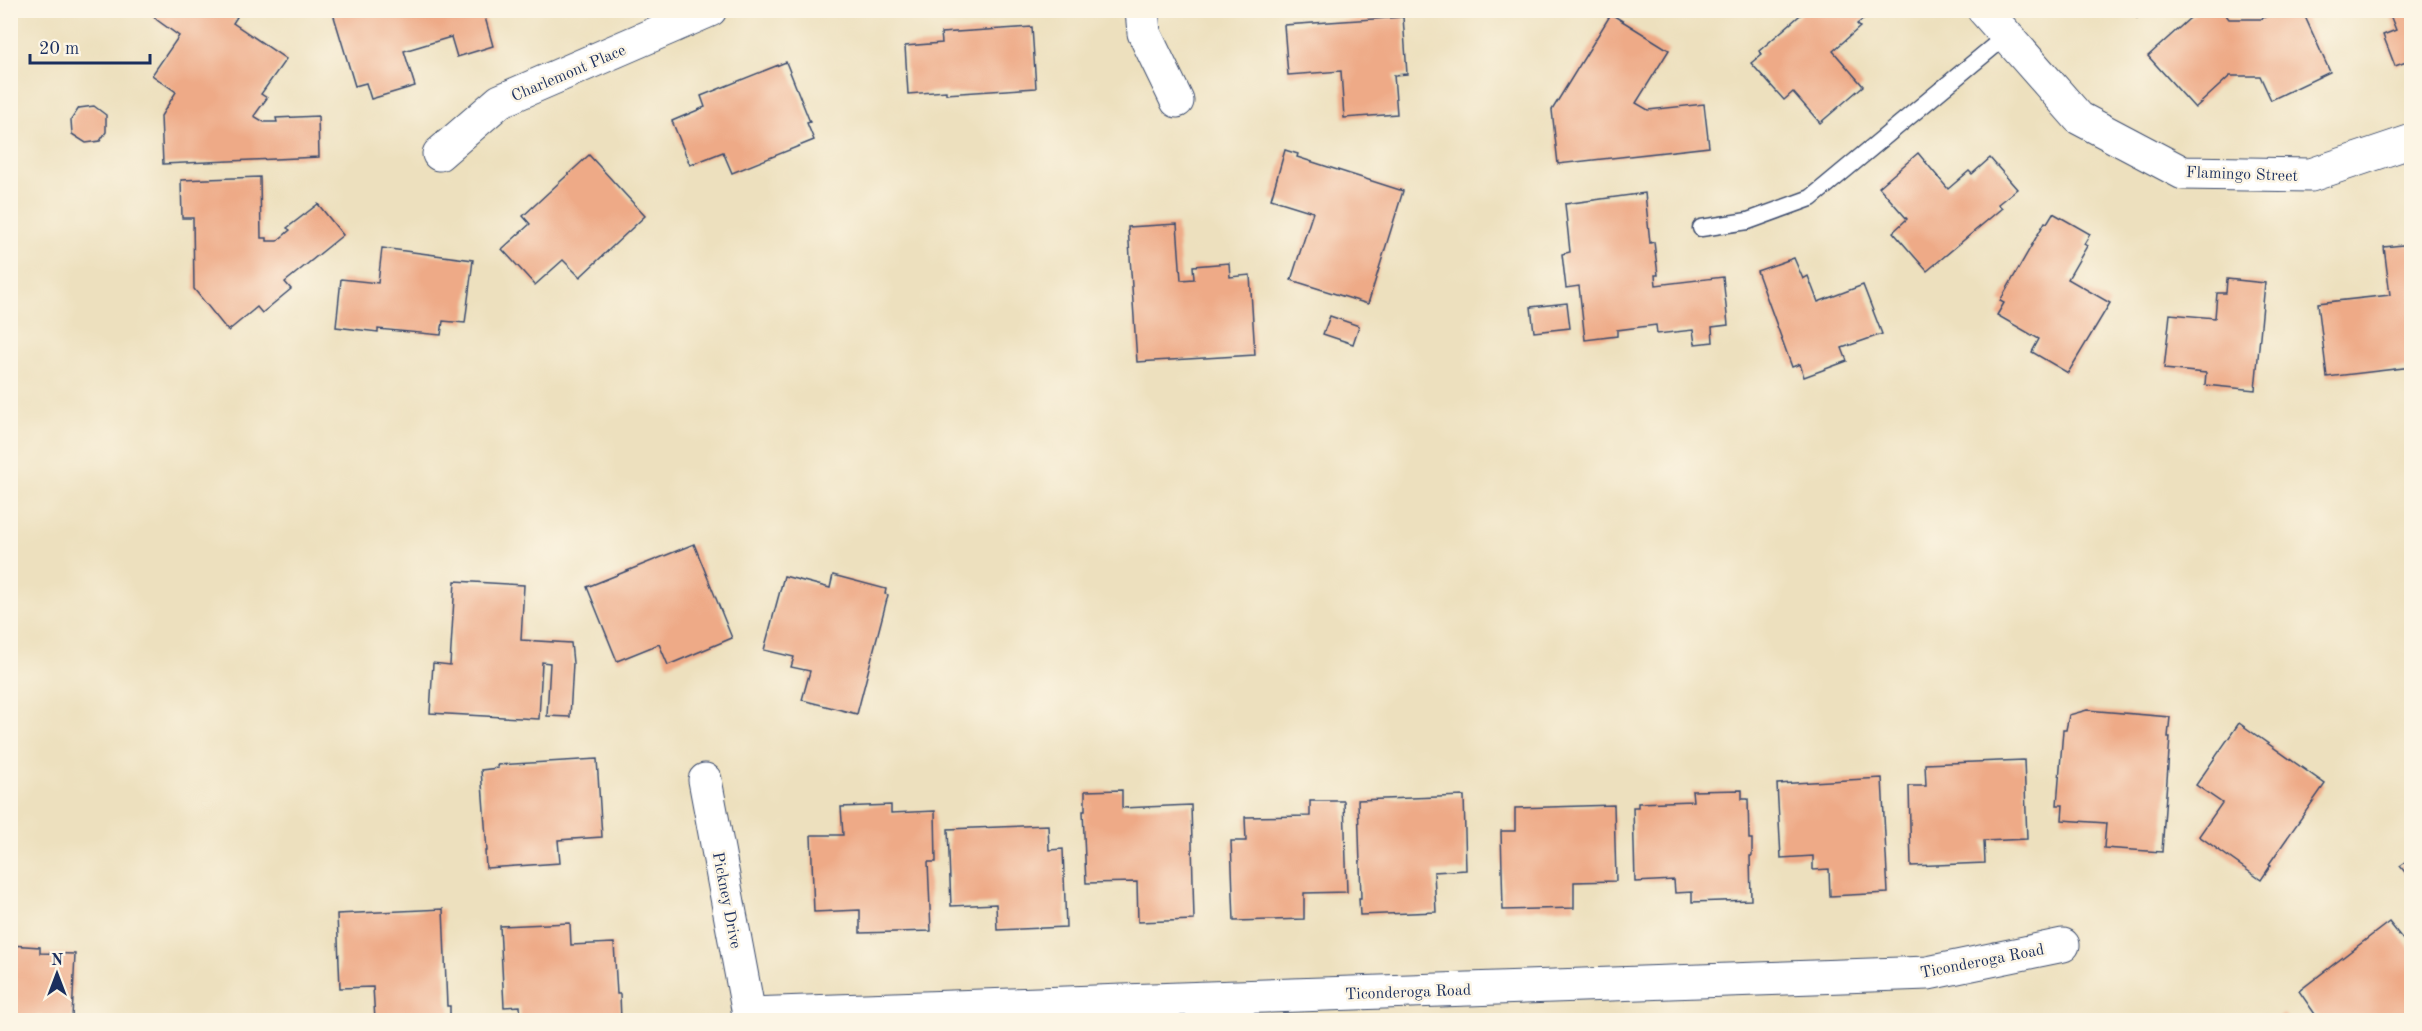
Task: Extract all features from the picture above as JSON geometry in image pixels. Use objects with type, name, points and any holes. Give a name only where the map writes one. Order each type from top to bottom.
[{"type":"street","name":"Charlemont Place","points":[[439,154],[500,101],[710,10]]},
{"type":"street","points":[[1142,10],[1144,33],[1177,101]]},
{"type":"street","name":"Flamingo Street","points":[[1984,10],[2079,118],[2183,173],[2311,175],[2412,141]]},
{"type":"street","name":"Pickney Drive","points":[[705,780],[750,1017]]},
{"type":"street","name":"Ticonderoga Road","points":[[750,1017],[1928,973],[2064,945]]},
{"type":"lane","points":[[1701,228],[1748,221],[1811,198],[2006,36]]},
{"type":"building","points":[[149,10],[227,10],[237,17],[233,23],[286,59],[261,94],[267,98],[254,116],[264,122],[277,122],[276,118],[318,116],[319,157],[163,164],[161,116],[176,92],[152,75],[179,36],[157,20]]},
{"type":"building","points":[[332,10],[483,10],[493,46],[457,57],[451,37],[404,51],[415,86],[371,99],[366,83],[355,86]]},
{"type":"building","points":[[1806,10],[1860,10],[1866,17],[1857,24],[1860,27],[1833,51],[1863,86],[1820,123],[1793,92],[1784,100],[1751,63],[1762,54],[1759,51]]},
{"type":"building","points":[[2132,10],[2147,10],[2137,18]]},
{"type":"building","points":[[2199,10],[2222,10],[2229,19],[2261,19],[2279,10],[2302,10],[2330,72],[2271,100],[2260,76],[2230,76],[2195,108],[2148,56]]},
{"type":"building","points":[[2388,10],[2412,10],[2412,60],[2395,66],[2383,35],[2396,30]]},
{"type":"building","points":[[1611,14],[1669,50],[1636,103],[1648,110],[1704,104],[1709,147],[1558,164],[1552,110]]},
{"type":"building","points":[[1403,17],[1407,74],[1394,75],[1397,114],[1344,118],[1341,71],[1288,75],[1284,25]]},
{"type":"building","points":[[1032,27],[1036,88],[908,94],[905,46],[942,43],[941,33]]},
{"type":"building","points":[[786,62],[810,122],[807,123],[814,140],[732,173],[723,152],[690,165],[672,121],[705,107],[701,96]]},
{"type":"building","points":[[94,106],[106,115],[106,132],[100,141],[86,143],[72,134],[71,120],[79,108]]},
{"type":"building","points":[[1285,150],[1298,154],[1297,157],[1403,191],[1368,304],[1291,280],[1313,212],[1271,199]]},
{"type":"building","points":[[1918,153],[1948,189],[1969,171],[1972,174],[1990,158],[2017,189],[1998,204],[2002,208],[1927,271],[1893,232],[1907,219],[1879,187]]},
{"type":"building","points":[[589,155],[645,216],[580,277],[563,260],[535,285],[502,249],[530,224],[523,216]]},
{"type":"building","points":[[260,177],[261,238],[267,238],[267,241],[277,241],[290,230],[287,228],[318,204],[343,235],[285,282],[291,289],[262,313],[257,307],[228,331],[194,289],[193,218],[182,218],[181,180]]},
{"type":"building","points":[[1645,193],[1650,243],[1654,242],[1658,275],[1655,275],[1656,285],[1723,277],[1728,325],[1712,327],[1713,342],[1695,344],[1693,330],[1657,334],[1656,325],[1617,330],[1617,336],[1585,340],[1579,286],[1566,288],[1562,254],[1570,252],[1565,204]]},
{"type":"building","points":[[2053,213],[2090,234],[2084,244],[2087,246],[2068,279],[2110,303],[2068,373],[2032,352],[2039,339],[1997,315],[2004,303],[2000,301],[2045,222],[2047,223]]},
{"type":"building","points":[[1177,224],[1181,280],[1194,279],[1193,266],[1229,263],[1230,277],[1250,275],[1255,355],[1137,362],[1128,227]]},
{"type":"building","points":[[2412,244],[2412,367],[2327,377],[2318,303],[2390,295],[2384,247]]},
{"type":"building","points":[[382,248],[473,260],[465,323],[443,321],[441,335],[336,327],[341,279],[378,283]]},
{"type":"building","points":[[1794,258],[1803,279],[1808,276],[1818,302],[1863,285],[1882,334],[1842,348],[1847,361],[1804,377],[1800,364],[1792,367],[1757,271]]},
{"type":"building","points":[[2227,279],[2265,283],[2255,390],[2205,385],[2206,373],[2164,369],[2170,314],[2215,318],[2217,293],[2226,293]]},
{"type":"building","points":[[1567,303],[1570,328],[1534,332],[1531,307]]},
{"type":"building","points":[[1330,316],[1359,326],[1353,344],[1323,334]]},
{"type":"building","points":[[694,544],[732,638],[668,665],[659,644],[617,661],[587,587]]},
{"type":"building","points":[[833,575],[886,589],[885,594],[888,595],[857,714],[802,700],[810,671],[791,667],[794,657],[764,650],[784,576],[830,588]]},
{"type":"building","points":[[455,581],[524,585],[521,640],[571,643],[573,663],[570,717],[547,716],[550,663],[542,662],[539,719],[430,713],[433,663],[450,665]]},
{"type":"building","points":[[2087,710],[2170,717],[2162,852],[2104,848],[2106,823],[2062,820],[2063,805],[2057,805],[2063,730],[2066,730],[2069,715]]},
{"type":"building","points":[[2239,723],[2325,784],[2269,864],[2271,865],[2261,880],[2199,836],[2222,803],[2196,785]]},
{"type":"building","points":[[597,759],[602,837],[558,840],[560,863],[486,868],[485,851],[487,851],[481,770],[498,768],[497,765]]},
{"type":"building","points":[[2024,760],[2027,839],[1984,841],[1985,863],[1911,866],[1909,786],[1926,786],[1925,764]]},
{"type":"building","points":[[1882,778],[1888,893],[1830,896],[1829,869],[1813,870],[1813,856],[1781,858],[1777,784]]},
{"type":"building","points":[[1122,790],[1122,808],[1191,805],[1194,920],[1138,922],[1137,882],[1086,883],[1083,811],[1085,811],[1085,791]]},
{"type":"building","points":[[1742,790],[1742,799],[1748,799],[1749,839],[1752,839],[1751,900],[1692,902],[1692,892],[1675,893],[1674,880],[1635,882],[1633,807],[1638,807],[1638,803],[1693,801],[1692,791]]},
{"type":"building","points":[[1464,796],[1466,870],[1434,872],[1436,912],[1360,915],[1358,800]]},
{"type":"building","points":[[1310,801],[1344,801],[1347,892],[1304,893],[1304,919],[1234,921],[1231,841],[1246,841],[1245,817],[1310,816]]},
{"type":"building","points":[[891,805],[891,813],[935,811],[936,862],[928,862],[931,931],[860,933],[860,910],[814,912],[811,835],[843,835],[841,807]]},
{"type":"building","points":[[1614,805],[1616,881],[1574,882],[1574,908],[1503,910],[1501,831],[1515,831],[1515,808]]},
{"type":"building","points":[[1048,825],[1049,850],[1063,849],[1066,927],[997,930],[996,904],[951,906],[948,829]]},
{"type":"building","points":[[2412,858],[2412,881],[2400,866]]},
{"type":"building","points":[[443,909],[447,1006],[450,1006],[450,1020],[375,1020],[373,987],[340,988],[337,914]]},
{"type":"building","points":[[2389,922],[2412,951],[2412,1020],[2319,1020],[2299,991]]},
{"type":"building","points":[[570,923],[571,945],[614,943],[621,1020],[521,1020],[520,1006],[504,1007],[500,926]]},
{"type":"building","points":[[10,945],[40,947],[40,953],[75,954],[72,1018],[35,1016],[35,1020],[10,1020]]},
{"type":"building","points":[[2284,1014],[2288,1020],[2274,1020]]}]
